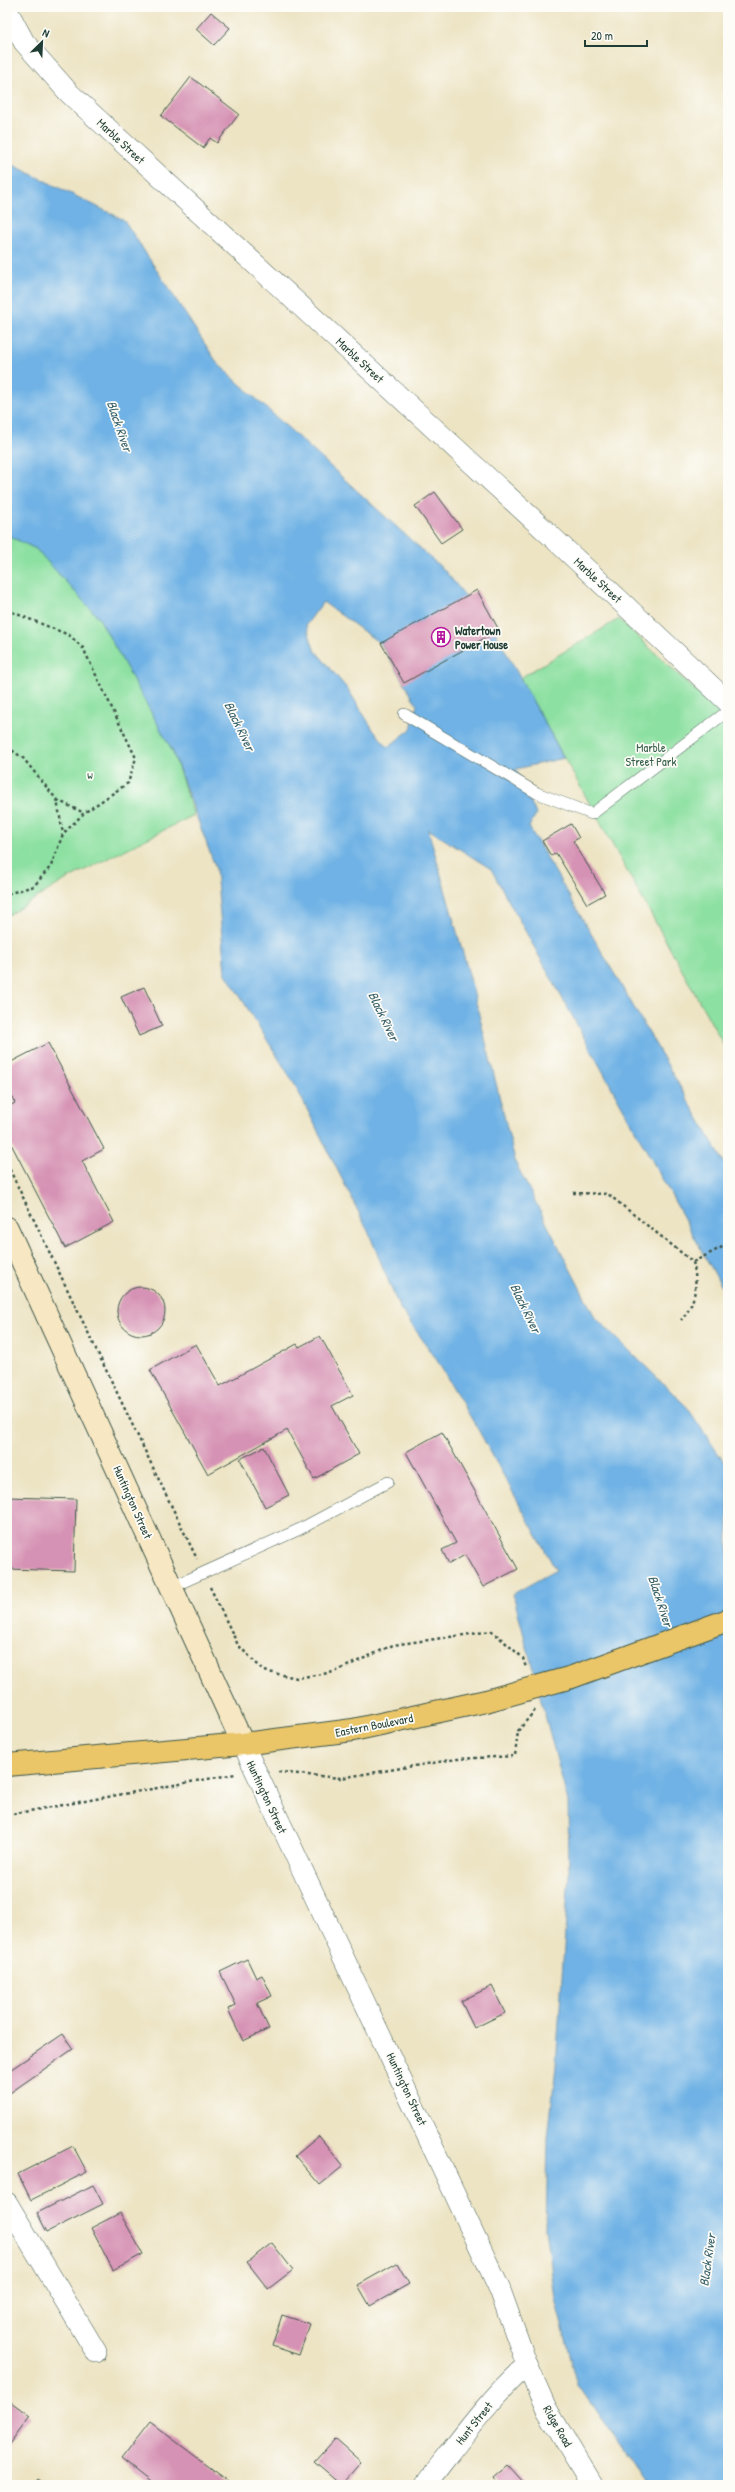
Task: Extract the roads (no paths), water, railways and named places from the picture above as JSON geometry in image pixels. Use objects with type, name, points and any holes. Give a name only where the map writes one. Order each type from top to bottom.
[{"type":"main road","name":"Eastern Boulevard","points":[[7,1765],[243,1744],[353,1730],[486,1701],[572,1677],[728,1620]]},
{"type":"street","name":"Marble Street","points":[[8,7],[8,12],[24,42],[69,93],[550,534],[728,702]]},
{"type":"street","name":"Huntington Street","points":[[7,1228],[243,1744],[500,2290],[527,2365]]},
{"type":"street","points":[[7,2203],[96,2352]]},
{"type":"street","name":"Hunt Street","points":[[425,2485],[484,2409],[508,2382],[527,2365]]},
{"type":"street","name":"Ridge Road","points":[[527,2365],[546,2408],[592,2485]]},
{"type":"lane","points":[[404,714],[537,793],[592,814],[728,711]]},
{"type":"lane","points":[[172,1587],[300,1529],[388,1482]]},
{"type":"water","name":"Black River","points":[[7,162],[124,220],[218,364],[445,571],[495,632],[564,758],[516,769],[536,814],[529,827],[728,1169],[728,1298],[491,869],[428,829],[470,978],[516,1164],[595,1317],[687,1407],[728,1468],[728,2485],[647,2485],[578,2385],[555,2299],[546,2228],[548,2138],[556,2066],[569,1873],[568,1802],[513,1594],[556,1570],[480,1433],[435,1357],[399,1307],[368,1231],[295,1085],[225,972],[216,869],[172,750],[99,618],[36,549],[7,535]],"holes":[[[323,602],[381,644],[417,705],[411,729],[388,747],[374,731],[349,691],[314,649],[306,625]]]},
{"type":"place","name":"Watertown Power House","points":[[441,637]]},
{"type":"park label","name":"Marble Street Park","points":[[651,754]]},
{"type":"park label","name":"w","points":[[90,774]]}]
